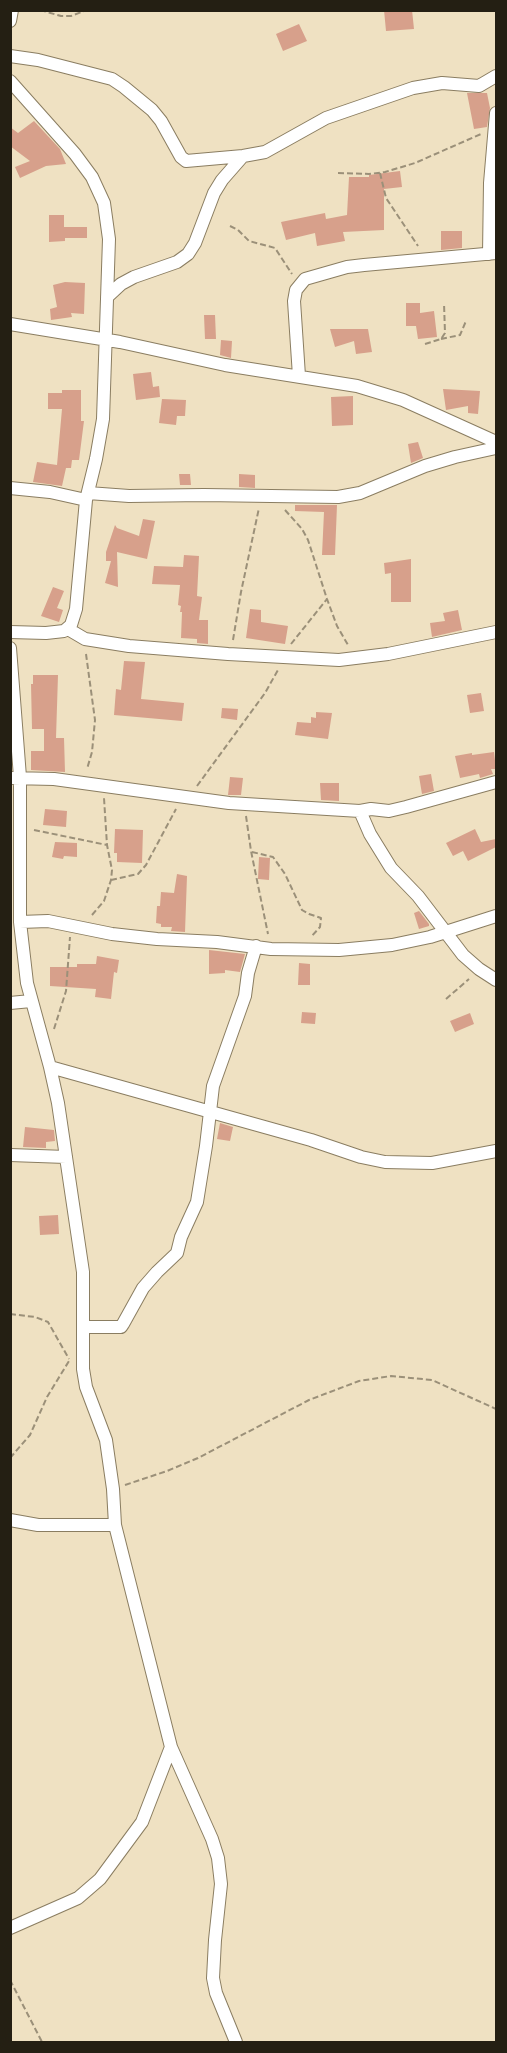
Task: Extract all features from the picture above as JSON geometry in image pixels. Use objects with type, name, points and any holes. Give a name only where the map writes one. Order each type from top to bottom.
[{"type":"street","points":[[10,21],[12,10]]},
{"type":"street","points":[[10,56],[38,60],[112,79],[152,110],[161,121],[181,157],[186,161],[243,156],[273,148],[334,115],[413,88],[442,83],[479,86],[496,76]]},
{"type":"street","points":[[10,81],[75,154],[100,191],[108,221],[103,419],[87,496],[76,609],[68,629]]},
{"type":"street","points":[[299,376],[294,301],[299,284],[305,279],[347,267],[493,253],[490,183],[496,113]]},
{"type":"street","points":[[107,297],[121,284],[134,277],[177,262],[188,254],[195,243],[214,193],[243,156]]},
{"type":"street","points":[[10,324],[104,339],[189,359],[357,386],[403,400],[496,442]]},
{"type":"street","points":[[10,488],[87,496],[204,495],[319,498],[360,493],[424,466],[479,450],[496,448]]},
{"type":"street","points":[[10,632],[46,633],[68,629],[85,639],[129,646],[228,654],[359,659],[496,632]]},
{"type":"street","points":[[10,648],[19,828],[18,928],[31,1001],[50,1067],[66,1157],[83,1272],[83,1359],[87,1387],[106,1440],[113,1488],[115,1525],[171,1747],[212,1839],[218,1858],[221,1884],[213,1978],[216,1994],[236,2043]]},
{"type":"street","points":[[15,778],[54,779],[245,805],[360,811],[371,809],[389,811],[496,782]]},
{"type":"street","points":[[360,811],[370,834],[391,868],[418,896],[463,955],[496,980]]},
{"type":"street","points":[[18,928],[48,921],[135,936],[298,950],[366,948],[420,939],[496,916]]},
{"type":"street","points":[[83,1327],[121,1327],[143,1288],[177,1253],[197,1202],[213,1086],[245,996],[248,972],[260,947]]},
{"type":"street","points":[[10,1003],[31,1001]]},
{"type":"street","points":[[50,1067],[385,1162],[432,1163],[496,1151]]},
{"type":"street","points":[[10,1155],[66,1157]]},
{"type":"street","points":[[10,1520],[38,1525],[115,1525]]},
{"type":"street","points":[[10,1928],[78,1898],[100,1879],[142,1822],[171,1747]]},
{"type":"path","points":[[40,10],[61,16],[71,16],[87,10]]},
{"type":"path","points":[[338,173],[380,173],[415,163],[495,128]]},
{"type":"path","points":[[380,173],[386,198],[410,232],[425,259]]},
{"type":"path","points":[[231,226],[249,241],[275,248],[299,284]]},
{"type":"path","points":[[441,339],[445,333],[444,303]]},
{"type":"path","points":[[424,344],[460,335],[466,321]]},
{"type":"path","points":[[228,654],[237,624],[241,592],[265,497],[286,511],[302,529],[344,639],[359,659]]},
{"type":"path","points":[[111,880],[138,874],[146,865],[182,796],[195,789],[265,693],[283,657],[299,633],[327,599]]},
{"type":"path","points":[[77,783],[83,780],[88,766],[95,720],[85,639]]},
{"type":"path","points":[[45,1047],[54,1029],[66,992],[77,926],[104,901],[111,880],[112,870],[107,845],[103,786]]},
{"type":"path","points":[[245,805],[251,851],[267,925],[268,943],[260,947]]},
{"type":"path","points":[[19,828],[107,845]]},
{"type":"path","points":[[251,851],[273,856],[285,874],[302,909],[321,918],[320,927],[298,950]]},
{"type":"path","points":[[446,999],[465,983],[476,966]]},
{"type":"path","points":[[10,1314],[35,1317],[48,1322],[70,1360],[46,1397],[30,1435],[10,1458]]},
{"type":"path","points":[[113,1488],[167,1471],[198,1458],[309,1400],[359,1381],[391,1376],[432,1380],[496,1409]]},
{"type":"path","points":[[10,1980],[42,2043]]},
{"type":"building","points":[[384,10],[412,10],[414,29],[386,31]]},
{"type":"building","points":[[299,24],[307,41],[283,51],[276,34]]},
{"type":"building","points":[[467,93],[487,93],[490,108],[487,127],[474,129]]},
{"type":"building","points":[[34,121],[60,149],[66,164],[46,166],[20,178],[15,167],[30,161],[10,146],[10,127],[18,133]]},
{"type":"building","points":[[400,171],[402,187],[384,189],[384,230],[343,232],[345,241],[317,246],[315,233],[286,240],[281,222],[325,213],[326,219],[347,215],[349,177],[369,177],[369,175]]},
{"type":"building","points":[[49,215],[64,215],[64,227],[87,227],[87,238],[65,238],[65,241],[49,242]]},
{"type":"building","points":[[441,231],[462,231],[462,248],[441,250]]},
{"type":"building","points":[[65,282],[85,283],[84,314],[71,313],[72,317],[51,320],[50,309],[57,307],[53,285]]},
{"type":"building","points":[[406,303],[420,303],[420,313],[434,311],[437,337],[418,339],[416,326],[406,326]]},
{"type":"building","points":[[204,315],[215,315],[216,339],[205,339]]},
{"type":"building","points":[[330,329],[368,329],[372,352],[356,354],[354,341],[335,347]]},
{"type":"building","points":[[221,340],[232,341],[231,358],[220,355]]},
{"type":"building","points":[[151,372],[153,387],[159,386],[160,397],[136,400],[133,374]]},
{"type":"building","points":[[443,389],[480,391],[478,414],[468,413],[468,406],[446,410]]},
{"type":"building","points":[[62,390],[81,390],[81,421],[84,421],[79,460],[72,460],[71,468],[66,468],[62,486],[33,482],[37,462],[57,465],[62,409],[48,409],[48,393],[62,393]]},
{"type":"building","points":[[353,396],[353,425],[332,426],[331,397]]},
{"type":"building","points":[[162,399],[186,400],[185,416],[177,416],[176,425],[159,423]]},
{"type":"building","points":[[418,442],[423,458],[411,463],[408,444]]},
{"type":"building","points":[[179,474],[190,474],[191,485],[180,485]]},
{"type":"building","points":[[239,474],[255,475],[255,488],[239,487]]},
{"type":"building","points":[[295,505],[337,505],[335,555],[322,555],[324,512],[295,511]]},
{"type":"building","points":[[143,519],[155,521],[147,559],[117,552],[118,587],[105,583],[111,561],[106,561],[106,552],[115,525],[117,528],[139,536]]},
{"type":"building","points":[[184,555],[199,556],[197,596],[202,597],[199,620],[208,620],[208,644],[197,643],[197,639],[181,638],[182,612],[180,612],[181,606],[178,605],[180,585],[152,584],[154,566],[183,567]]},
{"type":"building","points":[[411,559],[411,602],[391,602],[391,573],[385,574],[384,563]]},
{"type":"building","points":[[53,587],[64,591],[57,608],[63,610],[59,622],[41,616]]},
{"type":"building","points":[[250,609],[261,610],[261,622],[288,626],[285,644],[246,638]]},
{"type":"building","points":[[458,610],[462,630],[432,637],[430,623],[445,621],[443,613]]},
{"type":"building","points":[[124,661],[145,662],[141,699],[184,703],[182,721],[114,715],[116,689],[121,690]]},
{"type":"building","points":[[33,675],[58,675],[56,738],[64,738],[65,772],[31,770],[31,751],[44,751],[44,729],[32,729],[31,684],[33,684]]},
{"type":"building","points":[[481,693],[484,711],[470,713],[467,695]]},
{"type":"building","points":[[222,708],[238,709],[237,720],[221,718]]},
{"type":"building","points":[[316,712],[332,713],[328,739],[295,735],[297,722],[311,723],[311,717],[316,718]]},
{"type":"building","points":[[494,752],[496,769],[491,769],[493,774],[480,778],[479,774],[460,778],[455,756]]},
{"type":"building","points":[[431,774],[434,791],[422,794],[419,776]]},
{"type":"building","points":[[230,777],[243,778],[241,795],[228,795]]},
{"type":"building","points":[[320,783],[339,783],[339,801],[321,800]]},
{"type":"building","points":[[45,809],[67,811],[66,827],[43,825]]},
{"type":"building","points":[[115,829],[143,830],[142,863],[117,862],[117,853],[114,853]]},
{"type":"building","points":[[475,829],[481,842],[496,839],[496,847],[468,861],[463,851],[453,856],[446,843]]},
{"type":"building","points":[[55,842],[77,843],[77,857],[64,856],[63,859],[52,857]]},
{"type":"building","points":[[259,857],[270,858],[269,880],[258,879]]},
{"type":"building","points":[[177,874],[187,876],[185,932],[171,931],[172,927],[161,927],[161,924],[156,923],[161,892],[174,893]]},
{"type":"building","points":[[419,911],[429,926],[419,929],[414,913]]},
{"type":"building","points":[[209,950],[245,954],[240,972],[225,970],[225,973],[209,974]]},
{"type":"building","points":[[97,956],[119,960],[117,973],[114,972],[111,999],[95,997],[96,989],[50,986],[50,967],[96,964]]},
{"type":"building","points":[[299,963],[310,964],[310,985],[298,985]]},
{"type":"building","points":[[302,1012],[316,1013],[315,1024],[301,1023]]},
{"type":"building","points":[[470,1013],[474,1024],[455,1032],[450,1021]]},
{"type":"building","points":[[220,1123],[233,1127],[230,1141],[217,1139]]},
{"type":"building","points":[[25,1127],[54,1130],[55,1141],[46,1142],[46,1148],[23,1147]]},
{"type":"building","points":[[58,1215],[59,1234],[40,1235],[39,1216]]}]
